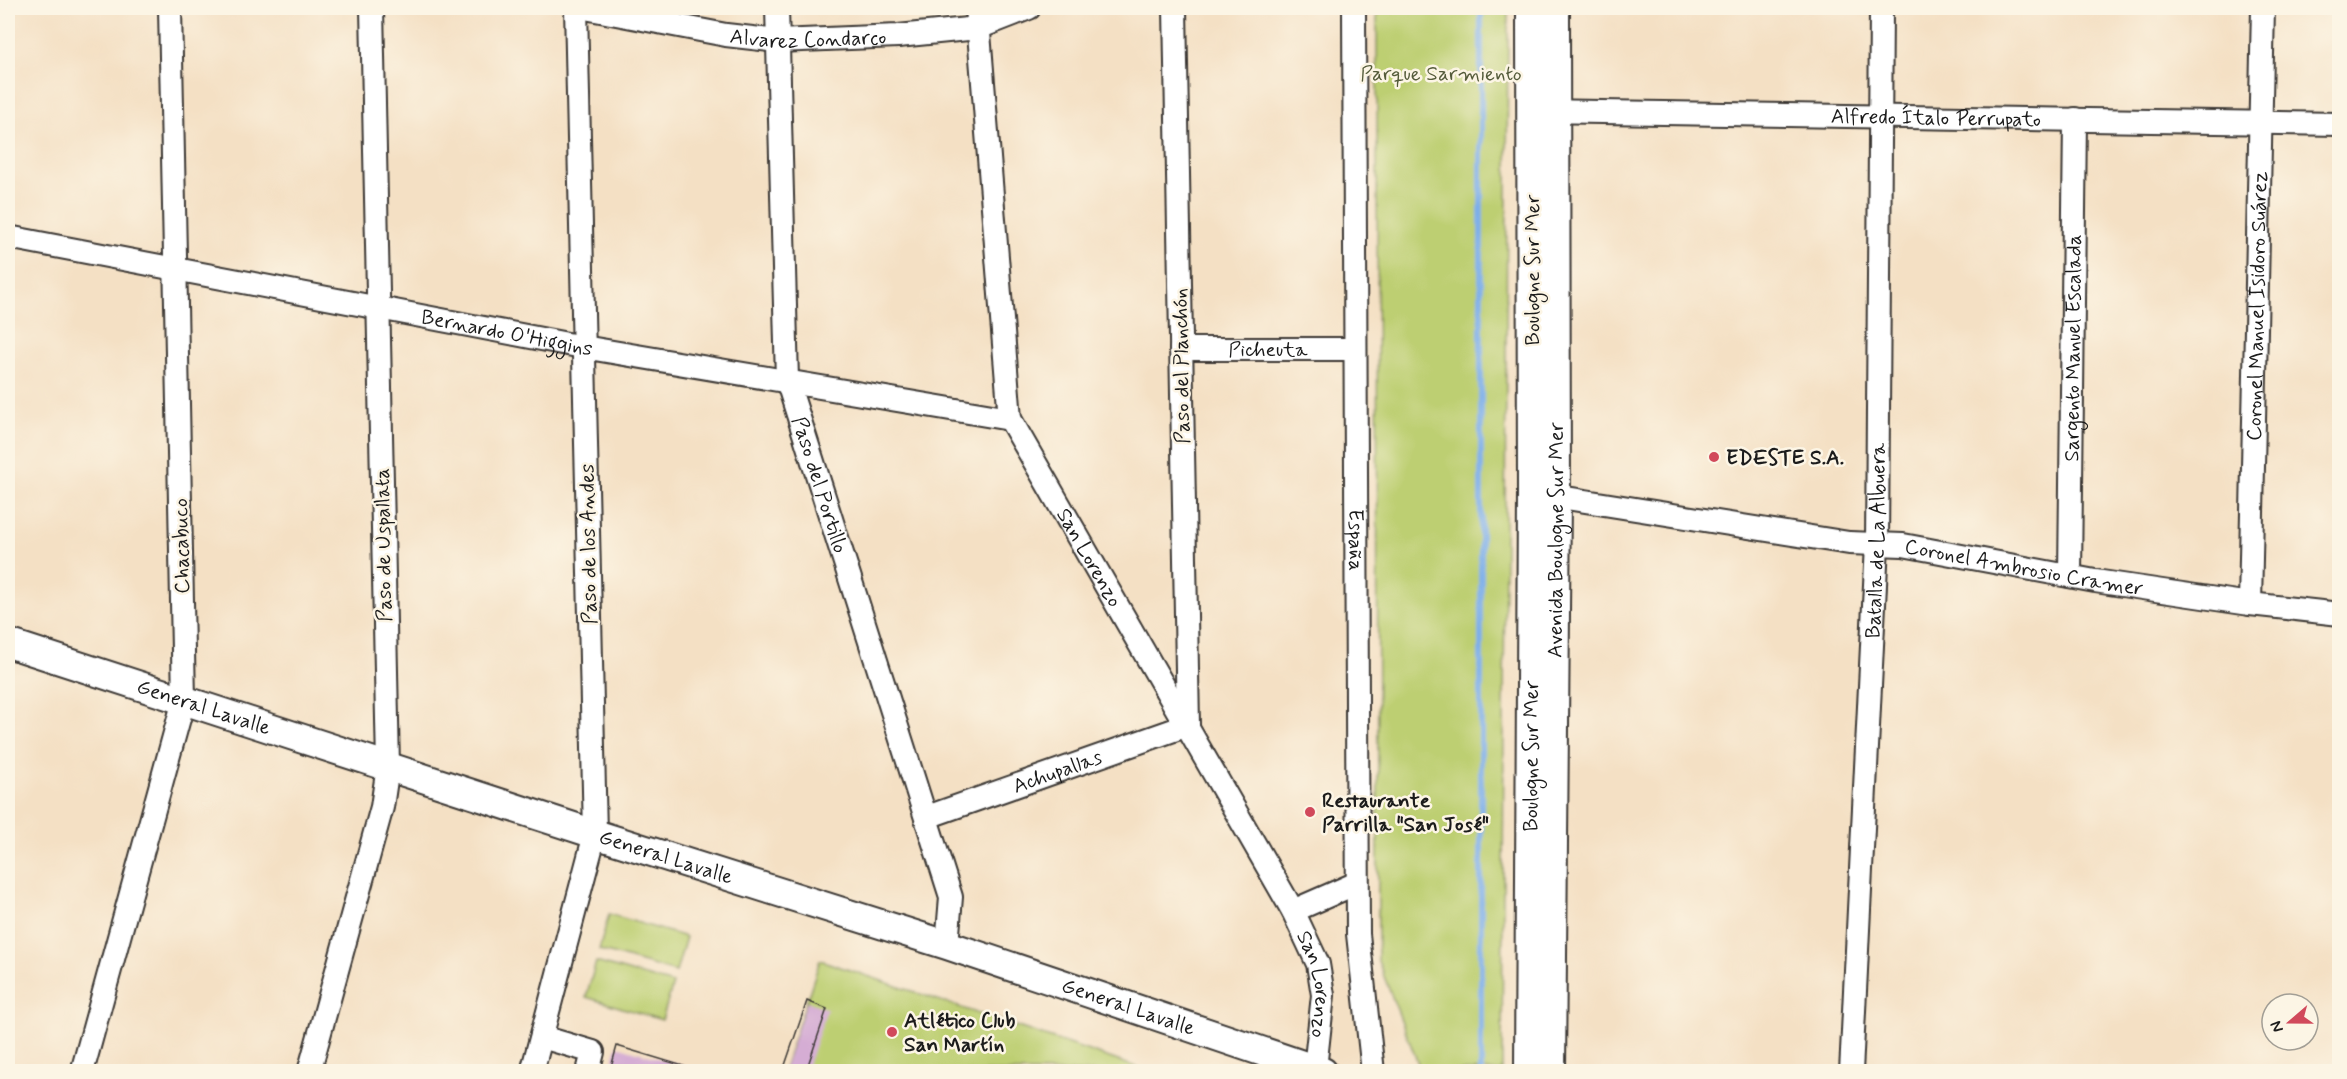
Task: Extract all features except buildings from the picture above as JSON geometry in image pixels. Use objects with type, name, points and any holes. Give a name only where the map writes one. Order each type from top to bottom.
[{"type":"main road","points":[[1531,8],[1543,111]]},
{"type":"main road","name":"Avenida Boulogne Sur Mer","points":[[1551,1071],[1544,495],[1543,111],[1555,8]]},
{"type":"main road","name":"Boulogne Sur Mer","points":[[1529,1071],[1544,495]]},
{"type":"main road","name":"General Lavalle","points":[[8,643],[595,834],[947,945],[1319,1070]]},
{"type":"street","name":"Chacabuco","points":[[82,1071],[184,700],[170,8]]},
{"type":"street","name":"Paso de Uspallata","points":[[309,1071],[382,807],[388,766],[372,8]]},
{"type":"street","name":"Paso de los Andes","points":[[532,1071],[595,834],[576,8]]},
{"type":"street","name":"Alvarez Condarco","points":[[585,8],[726,35],[778,41],[898,36],[1029,8]]},
{"type":"street","name":"Paso del Portillo","points":[[777,8],[787,380],[951,897],[947,945]]},
{"type":"street","name":"Paso del Planchón","points":[[1175,8],[1188,725]]},
{"type":"street","name":"España","points":[[1354,8],[1357,883],[1358,934],[1373,1071]]},
{"type":"street","name":"Batalla de La Albuera","points":[[1851,1071],[1877,544],[1881,8]]},
{"type":"street","name":"Coronel Manuel Isidoro Suárez","points":[[2250,604],[2263,8]]},
{"type":"street","name":"San Lorenzo","points":[[978,18],[1010,419],[1293,911],[1318,964],[1323,995],[1319,1070]]},
{"type":"street","name":"Alfredo Ítalo Perrupato","points":[[1543,111],[2340,124]]},
{"type":"street","name":"Sargento Manuel Escalada","points":[[2070,576],[2075,119]]},
{"type":"street","name":"Bernardo O'Higgins","points":[[8,237],[583,347],[1010,419]]},
{"type":"street","name":"Picheuta","points":[[1181,349],[1355,349]]},
{"type":"street","name":"Coronel Ambrosio Cramer","points":[[1544,495],[1849,543],[1903,545],[2070,576],[2250,604],[2340,614]]},
{"type":"street","name":"Achupallas","points":[[927,817],[1188,725]]},
{"type":"street","points":[[1293,911],[1357,883]]},
{"type":"street","points":[[542,1037],[593,1052],[588,1071]]},
{"type":"green space","name":"Parque Sarmiento","points":[[1377,8],[1508,8],[1502,1071],[1421,1071],[1378,961]]},
{"type":"green space","points":[[609,914],[686,937],[676,972],[599,950]]},
{"type":"green space","points":[[820,960],[1142,1069],[1141,1072],[783,1072]]},
{"type":"green space","points":[[596,962],[673,984],[662,1020],[586,997]]},
{"type":"waterway","points":[[1481,8],[1481,1072]]},
{"type":"place","name":"EDESTE S.A.","points":[[1714,457]]},
{"type":"place","name":"Restaurante Parrilla \"San José\"","points":[[1310,812]]},
{"type":"place","name":"Atlético Club San Martín","points":[[892,1032]]}]
